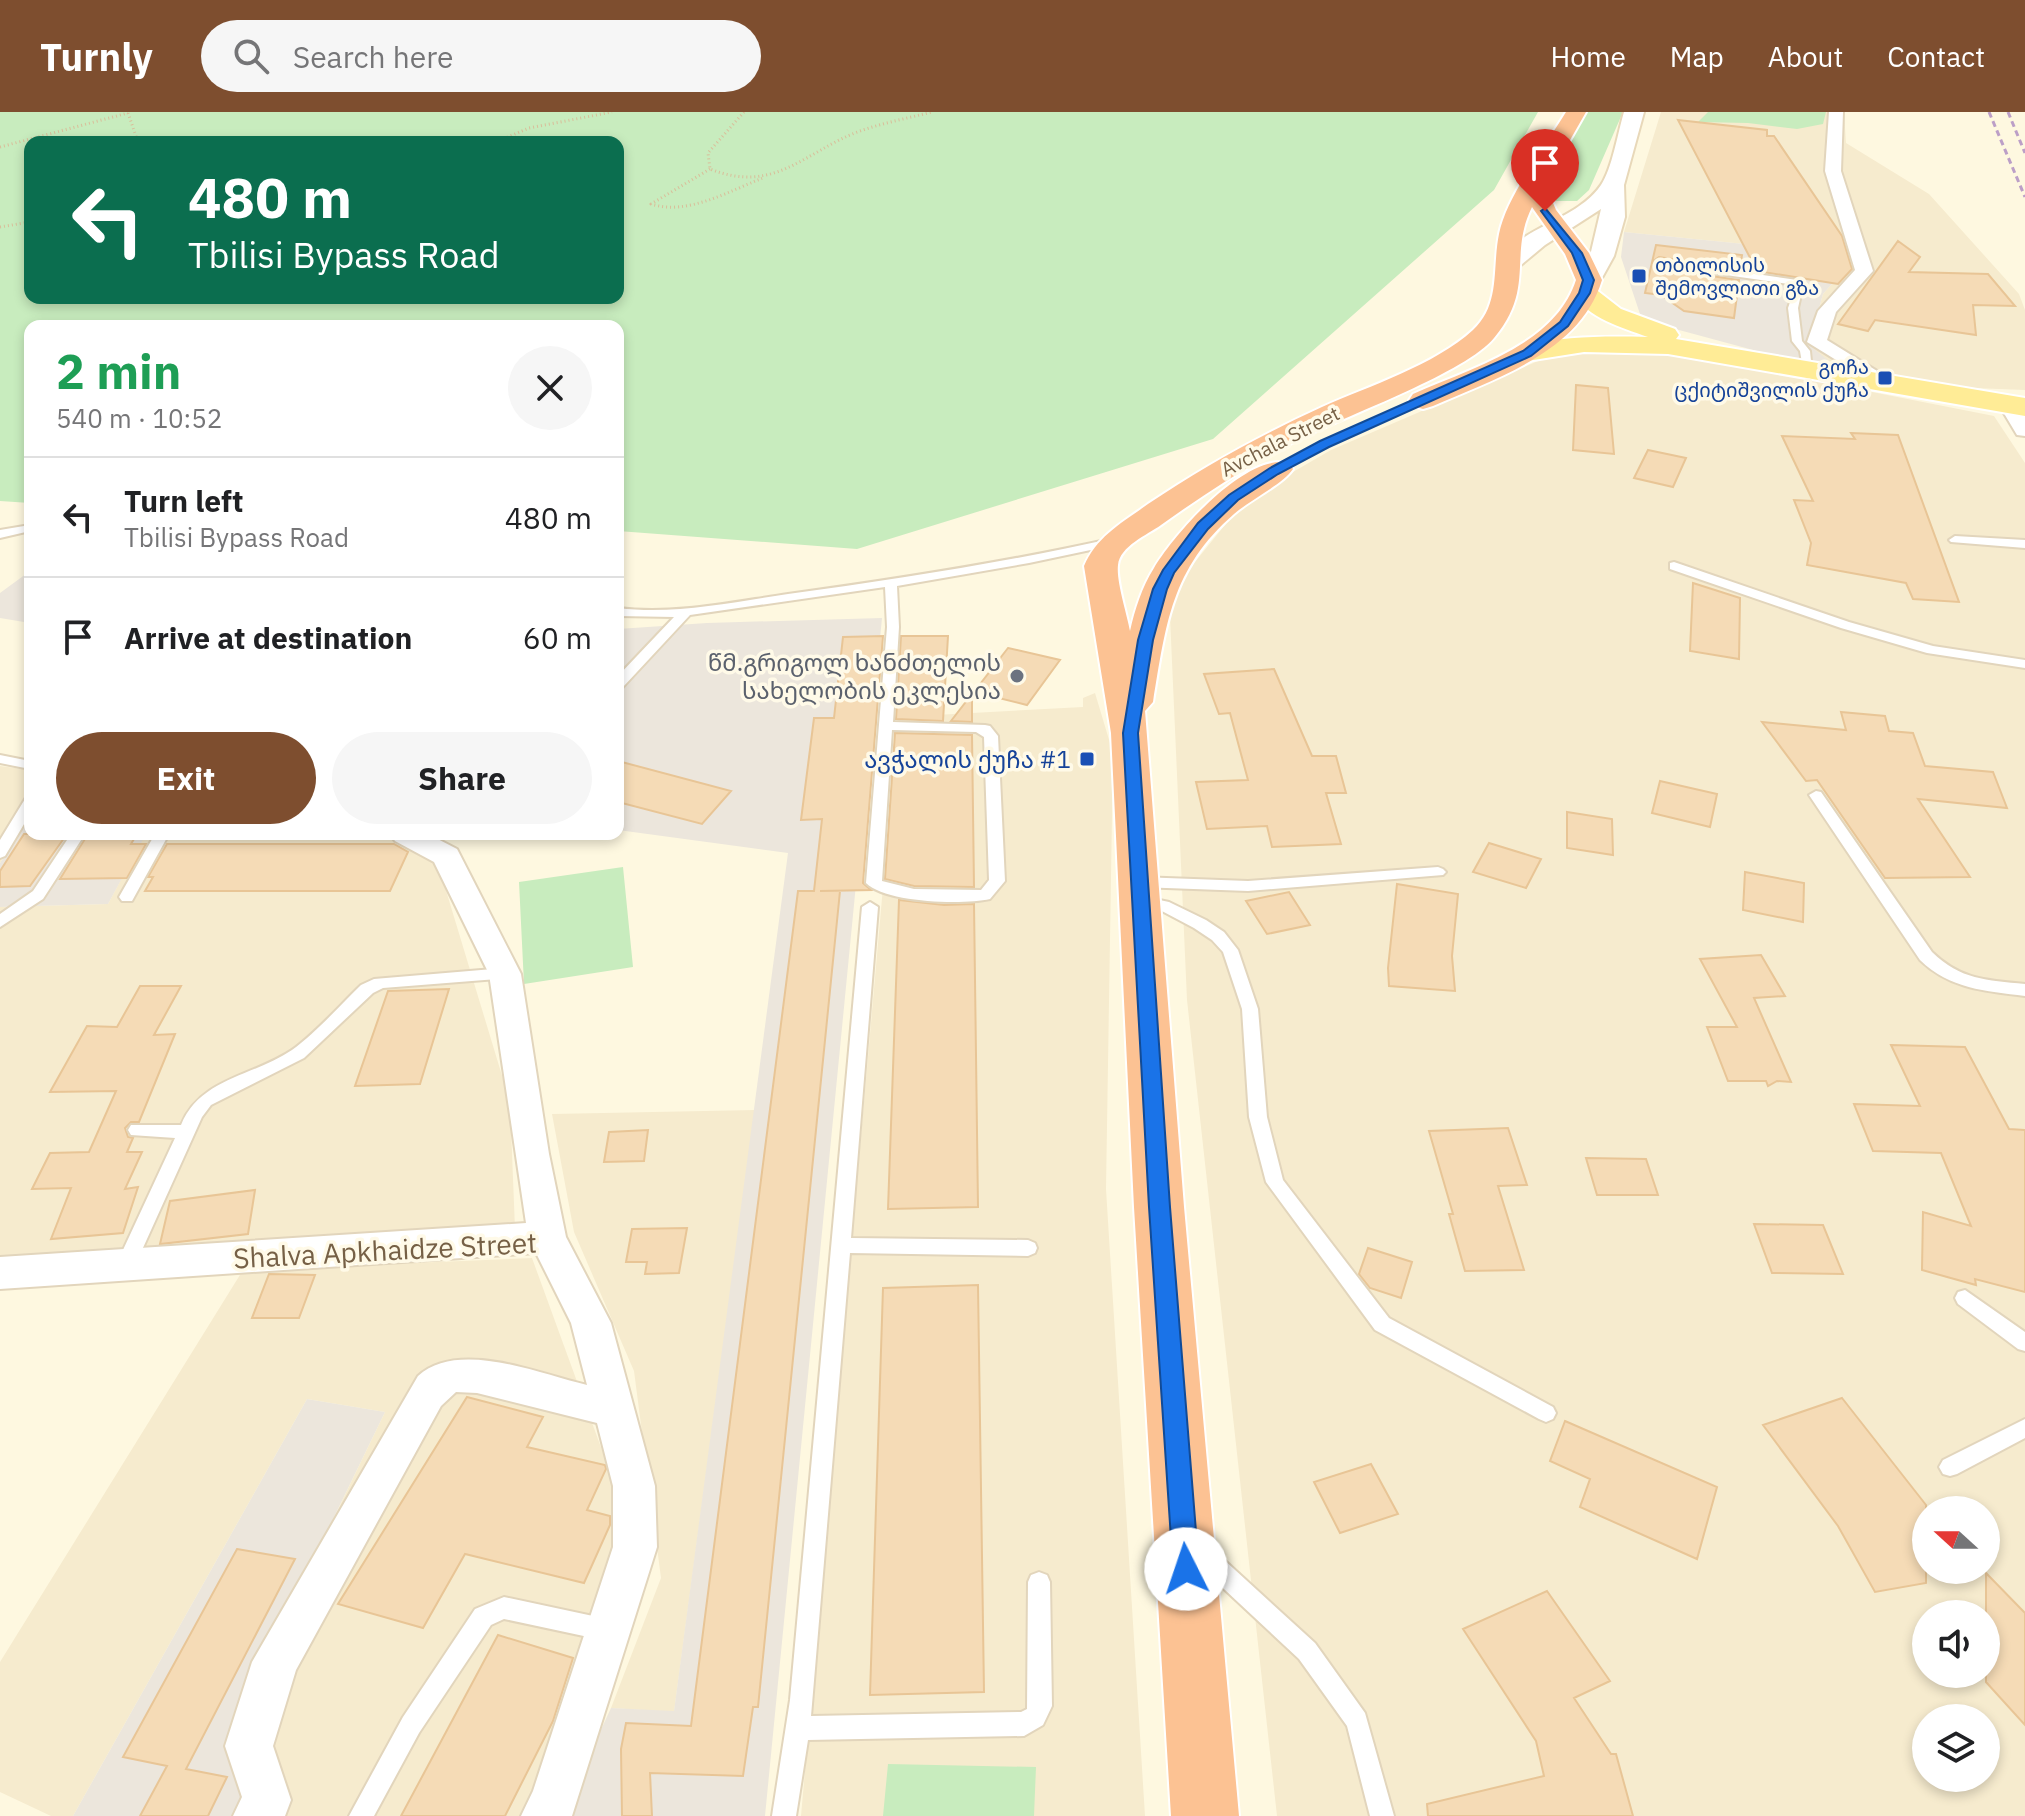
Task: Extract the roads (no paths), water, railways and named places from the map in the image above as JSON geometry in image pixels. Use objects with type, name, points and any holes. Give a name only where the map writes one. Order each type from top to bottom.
[{"type":"highway","name":"Avchala Street","points":[[1205,1816],[1130,733],[1108,554],[1179,496],[1237,462],[1466,348],[1483,335],[1502,307],[1519,253],[1514,222],[1523,202],[1538,193],[1576,112]]},
{"type":"highway","points":[[1538,193],[1558,229],[1577,253],[1587,287]]},
{"type":"highway","points":[[1519,253],[1547,244],[1577,253]]},
{"type":"highway","name":"Avchala Street","points":[[1130,733],[1145,640],[1160,589],[1168,573],[1215,513],[1274,471],[1325,444],[1527,353],[1564,324],[1587,287]]},
{"type":"highway","points":[[1108,554],[1136,577],[1168,573]]},
{"type":"main road","points":[[1634,112],[1613,185],[1613,217],[1602,256],[1587,287],[1601,308],[1626,322],[1745,357]]},
{"type":"main road","points":[[1519,253],[1592,208],[1613,185]]},
{"type":"main road","points":[[1538,193],[1564,208],[1592,208]]},
{"type":"main road","points":[[1527,353],[1564,345],[1604,343],[1668,346],[2017,406]]},
{"type":"street","points":[[1836,112],[1833,171],[1864,271],[1827,311],[1817,342],[1883,383]]},
{"type":"street","points":[[2017,406],[2025,430]]},
{"type":"street","points":[[416,840],[446,856],[505,974],[531,1154],[547,1237]]},
{"type":"street","name":"Shalva Apkhaidze Street","points":[[0,1273],[547,1237],[591,1323],[634,1486],[635,1547],[546,1816]]},
{"type":"street","points":[[258,1816],[267,1800],[249,1746],[275,1662],[427,1394],[439,1379],[462,1374],[477,1376],[614,1409]]},
{"type":"lane","points":[[1659,263],[1801,283],[1793,308],[1797,341],[1805,351],[1808,369]]},
{"type":"lane","points":[[0,534],[24,529]]},
{"type":"lane","points":[[1955,540],[2025,544]]},
{"type":"lane","points":[[1042,559],[1108,554]]},
{"type":"lane","points":[[624,614],[687,611],[891,584],[1042,559],[1108,554]]},
{"type":"lane","points":[[1674,566],[1845,625],[1932,650],[2025,664]]},
{"type":"lane","points":[[884,726],[976,728],[985,729],[991,736],[997,881],[985,895],[892,892],[874,883],[884,726],[893,627],[891,584]]},
{"type":"lane","points":[[624,678],[687,611]]},
{"type":"lane","points":[[0,759],[24,764]]},
{"type":"lane","points":[[1816,795],[1926,956],[1942,973],[1967,982],[2025,990]]},
{"type":"lane","points":[[0,853],[24,812]]},
{"type":"lane","points":[[0,922],[38,895],[74,840]]},
{"type":"lane","points":[[127,897],[159,840]]},
{"type":"lane","points":[[1140,891],[1438,872]]},
{"type":"lane","points":[[1140,891],[1200,924],[1218,936],[1230,950],[1250,1009],[1258,1117],[1275,1182],[1382,1324],[1546,1413]]},
{"type":"lane","points":[[784,1816],[798,1728],[870,907]]},
{"type":"lane","points":[[126,1265],[194,1114],[205,1100],[298,1054],[367,989],[380,983],[505,974]]},
{"type":"lane","points":[[137,1130],[187,1132]]},
{"type":"lane","points":[[841,1245],[1028,1248]]},
{"type":"lane","points":[[1965,1298],[2025,1343]]},
{"type":"lane","points":[[1950,1467],[2025,1428]]},
{"type":"lane","points":[[1184,1538],[1307,1651],[1357,1721],[1382,1816]]},
{"type":"lane","points":[[798,1728],[1024,1724],[1035,1717],[1040,1706],[1039,1582]]},
{"type":"lane","points":[[361,1816],[411,1725],[483,1617],[504,1608],[609,1630]]},
{"type":"railway","points":[[1989,112],[2025,197]]},
{"type":"railway","points":[[2008,112],[2025,153]]},
{"type":"place","name":"თბილისის შემოვლითი გზა","points":[[1639,276]]},
{"type":"place","name":"გოჩა ცქიტიშვილის ქუჩა","points":[[1885,378]]},
{"type":"place","name":"წმ.გრიგოლ ხანძთელის სახელობის ეკლესია","points":[[1017,676]]},
{"type":"place","name":"ავჭალის ქუჩა #1","points":[[1087,759]]}]
